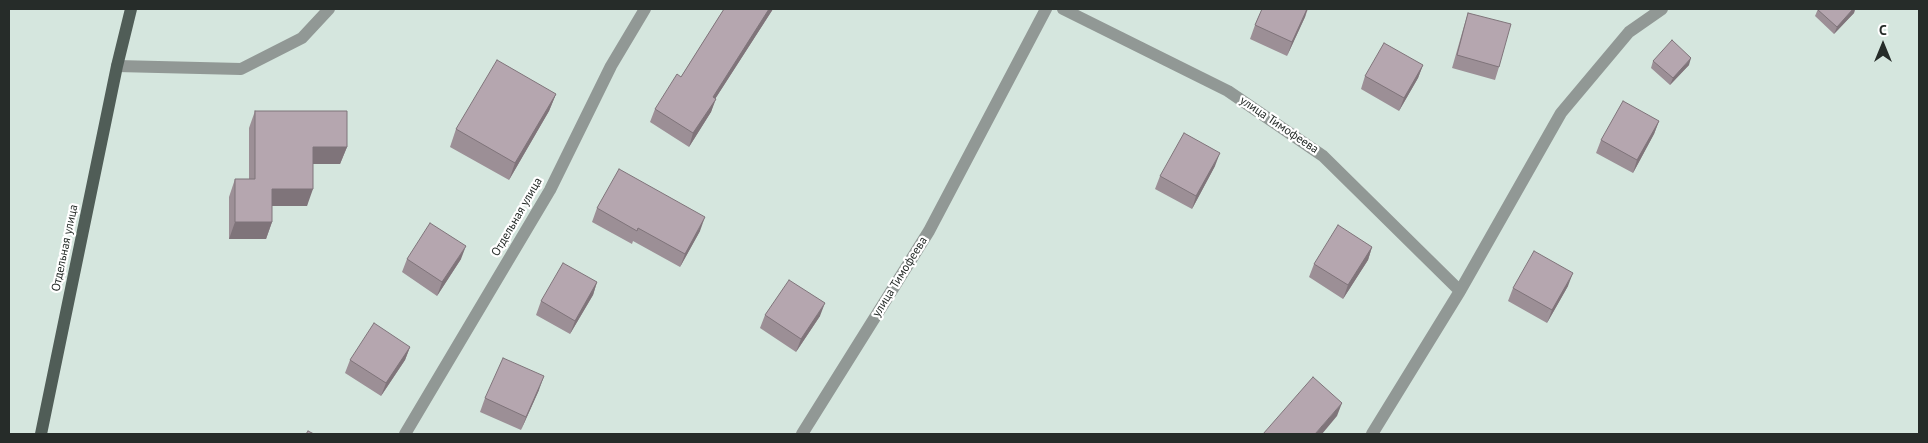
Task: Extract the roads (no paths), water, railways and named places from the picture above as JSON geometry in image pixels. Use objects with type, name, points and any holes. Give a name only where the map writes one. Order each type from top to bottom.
[{"type":"main road","name":"Отдельная улица","points":[[41,434],[117,66],[131,9]]},
{"type":"street","points":[[117,66],[242,69],[302,38],[329,9]]},
{"type":"street","name":"Отдельная улица","points":[[405,434],[550,190],[611,66],[645,9]]},
{"type":"street","name":"улица Тимофеева","points":[[802,434],[929,230],[1046,9]]},
{"type":"street","name":"улица Тимофеева","points":[[1063,9],[1228,91],[1323,156],[1460,291]]},
{"type":"street","points":[[1372,434],[1460,291],[1561,113],[1629,32],[1662,9]]}]
